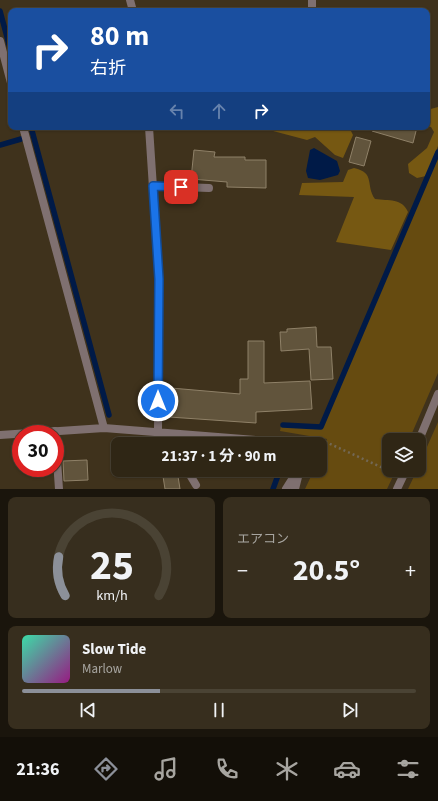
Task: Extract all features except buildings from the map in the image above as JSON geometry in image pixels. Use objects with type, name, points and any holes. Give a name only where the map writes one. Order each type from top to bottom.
[{"type":"street","points":[[0,41],[1,51],[8,73]]},
{"type":"street","points":[[24,130],[104,428]]},
{"type":"street","points":[[149,130],[159,279],[158,432],[163,437]]},
{"type":"street","points":[[153,186],[209,188]]},
{"type":"street","points":[[421,433],[438,394]]},
{"type":"street","points":[[64,430],[104,428],[219,437]]},
{"type":"street","points":[[0,435],[12,434]]},
{"type":"street","points":[[57,477],[58,489]]},
{"type":"street","points":[[191,477],[196,485]]},
{"type":"street","points":[[286,489],[294,477]]},
{"type":"street","points":[[295,489],[298,477]]},
{"type":"street","points":[[397,489],[403,477]]},
{"type":"path","points":[[327,443],[382,468]]},
{"type":"shaded area","points":[[438,107],[438,146],[426,176],[417,178],[409,173],[408,164],[427,148],[434,132],[430,127],[430,109]]},
{"type":"shaded area","points":[[269,130],[350,130],[353,135],[343,158],[335,155],[315,137],[307,140]]},
{"type":"shaded area","points":[[438,157],[438,373],[412,433],[382,433],[382,477],[393,477],[387,489],[305,489],[311,477],[327,477],[327,437],[315,437],[280,431],[281,426],[322,428]]},
{"type":"shaded area","points":[[354,168],[361,170],[368,176],[372,194],[375,199],[399,202],[408,212],[391,250],[336,242],[354,197],[299,195],[302,183],[343,182],[348,170]]},
{"type":"shaded area","points":[[438,422],[438,489],[408,489],[414,477],[426,477],[426,449]]},
{"type":"water","points":[[314,148],[337,161],[340,171],[338,175],[320,180],[308,178],[306,171],[310,150]]},
{"type":"waterway","points":[[0,11],[8,41]]},
{"type":"waterway","points":[[32,130],[109,415]]},
{"type":"waterway","points":[[0,145],[21,139]]},
{"type":"waterway","points":[[283,425],[321,427],[438,152]]},
{"type":"waterway","points":[[273,489],[277,477]]},
{"type":"route","points":[[158,401],[159,279],[153,186],[181,187]]}]
